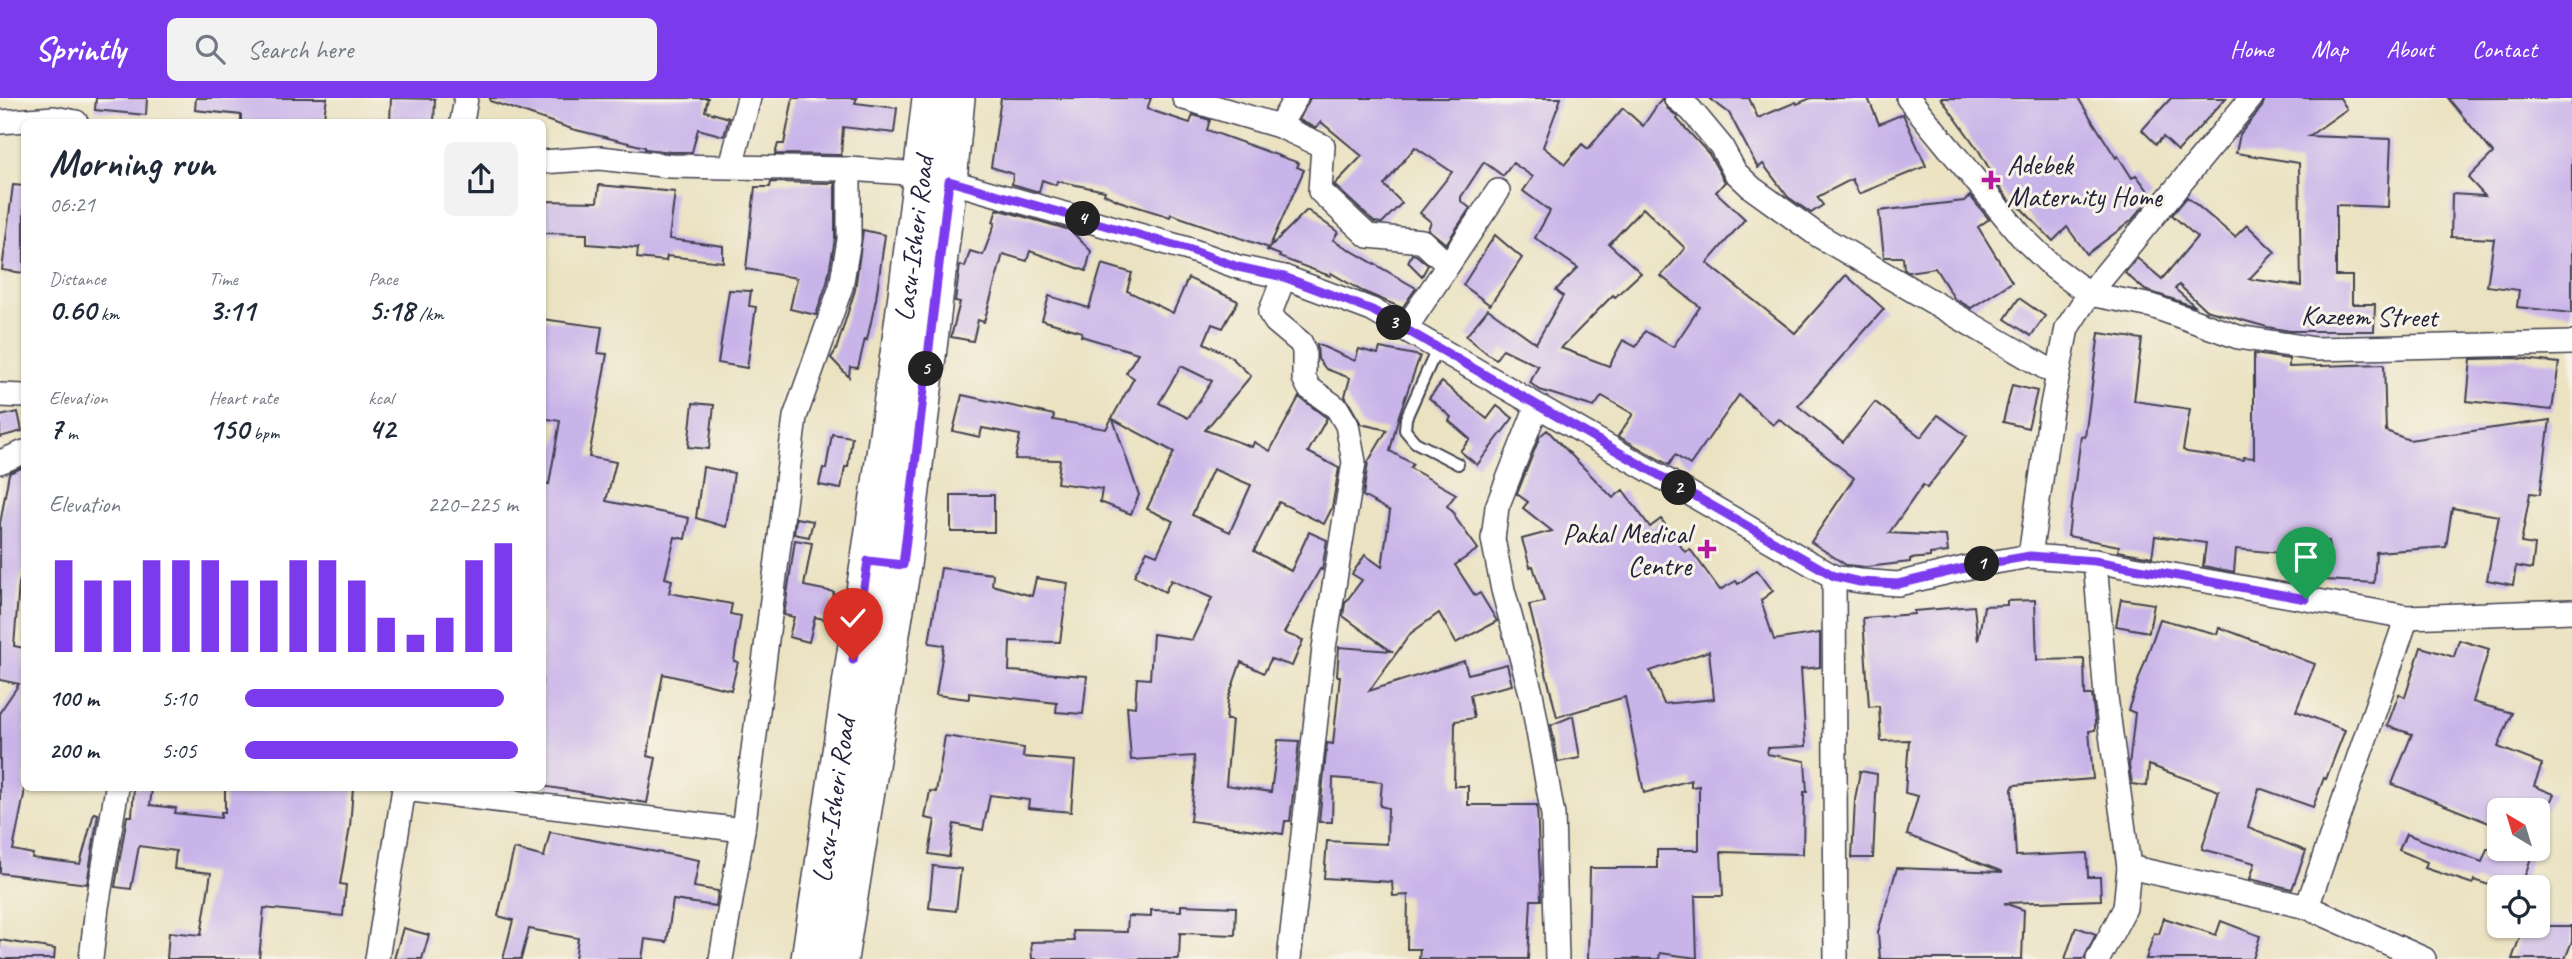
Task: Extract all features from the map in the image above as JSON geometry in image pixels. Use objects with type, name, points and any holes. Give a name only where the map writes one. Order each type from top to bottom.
[{"type":"main road","name":"Lasu-Isheri Road","points":[[840,959],[903,565],[935,177],[930,98]]},
{"type":"main road","name":"Lasu-Isheri Road","points":[[809,959],[868,561],[935,177],[957,98]]},
{"type":"main road","points":[[868,561],[903,565]]},
{"type":"street","points":[[463,119],[467,98]]},
{"type":"street","points":[[731,166],[749,98]]},
{"type":"street","points":[[1184,98],[1279,126],[1323,146],[1320,191],[1368,236],[1422,241],[1448,265]]},
{"type":"street","points":[[1279,126],[1296,98]]},
{"type":"street","points":[[1676,98],[1721,146],[1735,172],[1752,188],[1815,234],[2058,375]]},
{"type":"street","points":[[1908,98],[2022,237],[2053,267],[2089,294]]},
{"type":"street","points":[[2030,556],[2067,328],[2089,294],[2251,98]]},
{"type":"street","points":[[40,119],[60,119]]},
{"type":"street","points":[[0,122],[21,120]]},
{"type":"street","points":[[546,162],[600,158],[670,166],[849,169],[935,177],[1188,249],[1238,267],[1284,277],[1372,310],[1834,576],[1860,582],[1898,584],[2030,556],[2095,561],[2407,617],[2572,611]]},
{"type":"street","points":[[721,959],[743,830],[795,417],[842,287],[849,240],[849,169]]},
{"type":"street","points":[[1405,328],[1498,191]]},
{"type":"street","points":[[1284,277],[1270,313],[1276,322],[1301,342],[1304,351],[1304,378],[1309,388],[1338,408],[1347,425],[1354,462],[1324,648],[1289,959]]},
{"type":"street","name":"Kazeem Street","points":[[2089,294],[2152,306],[2238,337],[2315,349],[2572,343]]},
{"type":"street","points":[[0,395],[21,396]]},
{"type":"street","points":[[1537,407],[1497,507],[1493,539],[1503,590],[1531,693],[1553,815],[1556,959]]},
{"type":"street","points":[[0,462],[21,453]]},
{"type":"street","points":[[2095,561],[2106,697],[2129,867],[2125,908],[2098,959]]},
{"type":"street","points":[[1834,576],[1836,959]]},
{"type":"street","points":[[2306,906],[2407,617]]},
{"type":"street","points":[[91,959],[117,791]]},
{"type":"street","points":[[377,959],[404,791]]},
{"type":"street","points":[[428,791],[743,830]]},
{"type":"street","points":[[2129,867],[2306,906],[2424,959]]},
{"type":"lane","points":[[1438,347],[1406,418],[1405,430],[1415,442],[1458,464]]},
{"type":"building","points":[[96,98],[147,98],[146,115],[95,110]]},
{"type":"building","points":[[196,98],[327,98],[324,119],[241,119],[241,115],[195,110]]},
{"type":"building","points":[[391,98],[435,99],[434,119],[390,119]]},
{"type":"building","points":[[490,98],[708,98],[705,111],[729,118],[724,136],[698,129],[692,152],[671,152],[645,149],[572,129],[490,101]]},
{"type":"building","points":[[793,98],[857,98],[855,103],[897,108],[894,133],[843,127],[841,155],[775,154],[778,144],[784,144]]},
{"type":"building","points":[[1001,98],[1151,98],[1147,109],[1190,123],[1193,115],[1210,120],[1207,130],[1299,163],[1297,167],[1304,170],[1269,248],[1171,214],[1170,217],[1119,201],[1104,194],[1105,191],[1057,181],[1056,185],[1042,180],[1039,192],[1012,184],[1013,174],[991,167]]},
{"type":"building","points":[[1310,98],[1561,98],[1543,147],[1565,164],[1582,144],[1588,149],[1623,108],[1643,126],[1662,98],[1667,108],[1709,154],[1725,182],[1716,192],[1745,219],[1707,263],[1795,333],[1846,275],[1884,309],[1798,406],[1843,442],[1875,402],[1921,437],[1938,415],[1967,436],[1927,488],[1923,485],[1889,533],[1946,536],[1948,552],[1910,559],[1910,562],[1866,567],[1846,565],[1811,542],[1854,478],[1779,419],[1773,425],[1739,395],[1690,465],[1675,455],[1669,465],[1618,436],[1633,414],[1602,396],[1594,407],[1540,390],[1530,383],[1538,366],[1503,349],[1496,359],[1466,336],[1488,309],[1536,343],[1563,296],[1556,290],[1578,268],[1535,238],[1550,211],[1523,191],[1533,177],[1513,163],[1503,176],[1484,162],[1461,197],[1461,201],[1470,208],[1446,244],[1428,229],[1431,222],[1420,213],[1452,172],[1415,147],[1384,185],[1402,203],[1382,223],[1374,222],[1334,185],[1362,156],[1321,122],[1316,128],[1299,120]],"holes":[[[1643,208],[1685,248],[1661,276],[1700,307],[1673,347],[1645,331],[1636,347],[1623,340],[1609,366],[1561,348],[1613,295],[1615,297],[1641,273],[1609,244]]]},
{"type":"building","points":[[1709,98],[1749,98],[1758,118],[1811,98],[1868,98],[1879,124],[1903,114],[1926,166],[1859,194],[1852,179],[1817,197],[1823,205],[1811,213],[1788,197],[1763,164],[1758,168],[1729,113]]},
{"type":"building","points":[[1941,98],[2078,98],[2116,158],[2118,156],[2132,178],[2136,175],[2152,196],[2131,221],[2087,254],[2067,227],[2053,241],[2013,200],[2011,202],[1992,178],[1994,177],[1979,151]]},
{"type":"building","points":[[2171,98],[2226,98],[2178,151],[2163,137],[2156,144],[2142,130]]},
{"type":"building","points":[[2265,98],[2340,98],[2347,109],[2309,136],[2391,139],[2388,207],[2336,205],[2336,276],[2352,276],[2352,304],[2375,304],[2374,331],[2290,331],[2267,327],[2206,310],[2179,285],[2175,289],[2196,307],[2145,290],[2125,273],[2137,258],[2162,279],[2197,237],[2172,215],[2187,197],[2235,237],[2247,225],[2275,252],[2249,279],[2301,286],[2299,163],[2236,153],[2240,134],[2262,107]]},
{"type":"building","points":[[2448,98],[2572,98],[2572,313],[2517,307],[2519,290],[2487,286],[2494,239],[2451,237],[2452,194],[2485,196],[2468,178],[2493,153]]},
{"type":"building","points":[[771,182],[835,183],[835,239],[827,283],[816,315],[790,309],[797,278],[746,269],[755,187],[770,187]]},
{"type":"building","points":[[13,185],[21,186],[21,273],[2,270]]},
{"type":"building","points":[[599,185],[675,192],[669,239],[723,246],[723,262],[667,256],[666,261],[637,258],[638,248],[587,244],[587,234],[546,233],[546,201],[597,202]]},
{"type":"building","points":[[1970,196],[1989,219],[1978,227],[2012,282],[1971,308],[1954,298],[1935,268],[1908,272],[1904,269],[1903,257],[1884,257],[1879,211],[1964,201]]},
{"type":"building","points":[[997,209],[1070,230],[1091,251],[1086,271],[1030,251],[1027,261],[1003,254],[984,322],[978,320],[973,341],[951,337],[960,302],[955,301],[960,265],[965,267],[970,251],[983,255],[995,223],[993,222]]},
{"type":"building","points":[[1307,210],[1338,232],[1333,240],[1416,288],[1402,308],[1362,291],[1331,273],[1330,276],[1267,250]]},
{"type":"building","points":[[863,230],[885,235],[867,340],[865,339],[858,368],[850,367],[849,377],[831,358],[855,290]]},
{"type":"building","points":[[1495,235],[1522,258],[1490,305],[1463,285]]},
{"type":"building","points":[[1412,254],[1428,265],[1422,276],[1408,262]]},
{"type":"building","points":[[1102,264],[1132,273],[1127,291],[1173,313],[1188,278],[1238,301],[1223,328],[1212,324],[1204,343],[1230,356],[1251,376],[1205,430],[1252,447],[1254,442],[1270,451],[1299,397],[1327,418],[1308,452],[1339,468],[1332,508],[1324,524],[1279,502],[1254,551],[1291,571],[1309,532],[1327,540],[1322,570],[1320,569],[1284,633],[1303,640],[1292,666],[1271,659],[1264,673],[1241,662],[1228,699],[1226,720],[1232,720],[1226,785],[1271,792],[1278,740],[1299,741],[1290,821],[1285,821],[1283,834],[1190,821],[1195,775],[1194,756],[1131,760],[1127,706],[1135,707],[1137,678],[1150,679],[1153,634],[1192,640],[1212,598],[1171,580],[1165,592],[1134,576],[1147,551],[1157,555],[1173,521],[1147,509],[1174,452],[1113,419],[1139,495],[1131,514],[1100,502],[1102,489],[1057,483],[1060,460],[1015,459],[1020,435],[982,428],[980,437],[953,431],[962,395],[1054,415],[1053,420],[1106,429],[1134,378],[1126,373],[1138,353],[1081,336],[1082,332],[1042,320],[1049,296],[1089,308]],"holes":[[[1181,366],[1212,381],[1188,418],[1159,403]],[[1213,469],[1251,485],[1230,532],[1192,515]]]},
{"type":"building","points":[[729,290],[751,291],[749,306],[756,307],[747,368],[718,363]]},
{"type":"building","points":[[2019,298],[2045,316],[2031,336],[2005,319]]},
{"type":"building","points":[[546,320],[602,327],[598,353],[607,354],[589,457],[616,462],[606,501],[689,518],[685,539],[675,537],[665,578],[672,580],[669,593],[732,604],[730,614],[741,616],[734,661],[738,662],[731,690],[663,674],[647,756],[656,758],[647,803],[546,787],[546,484],[549,484],[560,421],[546,419]]},
{"type":"building","points":[[2099,333],[2142,339],[2134,401],[2190,409],[2183,450],[2187,452],[2243,460],[2244,457],[2254,458],[2254,354],[2289,359],[2289,367],[2384,364],[2386,431],[2409,440],[2550,420],[2540,494],[2530,493],[2521,543],[2535,545],[2532,569],[2516,566],[2513,585],[2487,580],[2499,516],[2452,508],[2446,547],[2376,552],[2374,583],[2326,580],[2329,541],[2281,542],[2280,553],[2236,549],[2234,572],[2203,566],[2206,543],[2155,536],[2152,557],[2118,551],[2119,546],[2068,536],[2081,436],[2085,437]]},
{"type":"building","points":[[1317,344],[1355,361],[1359,349],[1378,354],[1380,348],[1420,356],[1399,415],[1390,451],[1413,464],[1410,468],[1456,494],[1447,506],[1478,549],[1455,565],[1475,596],[1480,593],[1497,621],[1456,643],[1439,613],[1411,633],[1369,691],[1464,661],[1468,674],[1507,664],[1512,685],[1470,695],[1474,718],[1455,721],[1454,786],[1468,786],[1468,805],[1537,805],[1541,900],[1531,900],[1528,959],[1419,959],[1420,949],[1407,949],[1408,895],[1393,896],[1392,882],[1324,878],[1327,841],[1387,844],[1388,808],[1380,806],[1382,782],[1333,778],[1332,822],[1319,822],[1327,743],[1333,744],[1340,676],[1337,676],[1339,647],[1391,651],[1343,616],[1345,603],[1362,580],[1352,574],[1365,555],[1382,567],[1390,511],[1363,496],[1368,462],[1387,430],[1361,424],[1345,396],[1350,378],[1326,369],[1318,359]]},
{"type":"building","points":[[2515,358],[2559,363],[2552,410],[2467,401],[2471,359]]},
{"type":"building","points":[[1442,382],[1487,419],[1497,406],[1513,418],[1477,465],[1460,451],[1470,439],[1449,421],[1451,417],[1429,398]]},
{"type":"building","points":[[2012,385],[2037,391],[2028,428],[2003,422]]},
{"type":"building","points":[[693,403],[714,405],[709,449],[688,447]]},
{"type":"building","points":[[18,412],[21,431],[0,437],[0,416]]},
{"type":"building","points":[[1547,430],[1613,498],[1623,490],[1650,527],[1661,519],[1685,552],[1690,549],[1720,590],[1736,581],[1738,584],[1757,570],[1773,591],[1761,600],[1774,640],[1820,633],[1820,667],[1801,669],[1806,746],[1768,748],[1767,754],[1805,761],[1807,792],[1804,792],[1803,854],[1721,852],[1723,896],[1695,896],[1697,958],[1660,953],[1659,959],[1588,959],[1590,868],[1657,868],[1657,850],[1699,850],[1699,786],[1691,787],[1691,780],[1644,793],[1625,697],[1557,717],[1529,605],[1544,602],[1522,539],[1552,531],[1523,508],[1528,502],[1517,494],[1540,436]],"holes":[[[1709,651],[1714,699],[1664,704],[1650,671]]]},
{"type":"building","points":[[832,434],[852,437],[848,467],[845,467],[841,489],[819,485],[823,468],[826,469]]},
{"type":"building","points":[[703,467],[734,473],[726,527],[696,518]]},
{"type":"building","points":[[21,468],[21,576],[14,646],[21,647],[21,791],[24,791],[24,795],[13,850],[33,854],[32,858],[80,864],[94,813],[98,814],[87,884],[0,873],[0,712],[19,684],[0,680],[0,524],[9,473]]},
{"type":"building","points":[[951,495],[994,495],[994,532],[951,532]]},
{"type":"building","points":[[796,518],[813,521],[809,537],[794,534]]},
{"type":"building","points":[[795,540],[812,543],[804,586],[834,592],[828,620],[815,617],[809,642],[789,637],[794,617],[784,615]]},
{"type":"building","points":[[941,568],[993,574],[992,585],[1032,596],[1036,578],[1068,583],[1060,642],[1010,641],[1009,671],[1087,676],[1083,714],[1056,712],[1057,703],[969,693],[969,699],[936,695],[944,645],[929,643]]},
{"type":"building","points":[[2121,599],[2154,604],[2149,632],[2116,626]]},
{"type":"building","points":[[2035,600],[2037,660],[2084,659],[2085,695],[2092,695],[2095,722],[2095,730],[2089,731],[2093,779],[2014,785],[2012,789],[2016,856],[2087,853],[2088,877],[2100,877],[2101,900],[2004,903],[2024,910],[2022,959],[1880,959],[1878,932],[1897,868],[2003,872],[1907,835],[1918,796],[1905,793],[1909,740],[1881,741],[1879,706],[1869,707],[1863,618],[1974,606],[1978,641],[1984,606],[2007,605],[2007,601]]},
{"type":"building","points":[[2160,619],[2217,634],[2219,627],[2315,664],[2296,711],[2345,730],[2326,779],[2324,778],[2313,807],[2259,788],[2248,828],[2306,851],[2292,889],[2250,879],[2255,863],[2202,849],[2219,791],[2149,765],[2147,786],[2132,784],[2129,766],[2135,713],[2128,710]]},
{"type":"building","points":[[2459,640],[2489,649],[2473,702],[2512,713],[2498,747],[2542,764],[2534,786],[2554,794],[2550,803],[2550,798],[2487,798],[2487,822],[2392,784],[2412,734],[2387,726],[2399,694],[2405,697],[2421,647],[2454,657]]},
{"type":"building","points":[[1573,716],[1580,758],[1558,762],[1551,725]]},
{"type":"building","points":[[945,736],[1024,748],[1023,757],[1075,761],[1071,812],[1028,808],[1029,800],[990,795],[983,830],[954,824],[949,857],[929,854],[935,820],[925,818],[930,791],[936,792]]},
{"type":"building","points":[[1860,771],[1877,774],[1873,858],[1852,858],[1855,800]]},
{"type":"building","points":[[134,791],[152,791],[150,805],[176,808],[175,813],[221,818],[221,812],[225,812],[225,791],[353,791],[350,827],[340,884],[346,885],[343,916],[264,908],[259,959],[167,959],[169,932],[201,935],[211,873],[174,869],[176,851],[139,846],[131,889],[115,887],[127,816],[132,816]]},
{"type":"building","points":[[550,832],[699,860],[694,887],[718,891],[716,906],[673,900],[667,942],[645,939],[642,959],[575,959],[578,938],[529,929],[521,959],[503,959],[513,920],[498,916],[514,849],[544,857]]},
{"type":"building","points":[[2406,834],[2482,862],[2487,849],[2487,861],[2530,861],[2525,875],[2487,875],[2487,884],[2474,880],[2473,884],[2425,868],[2427,862],[2399,850]]},
{"type":"building","points":[[933,866],[961,869],[956,911],[929,908]]},
{"type":"building","points":[[1181,905],[1236,907],[1235,935],[1180,933],[1179,959],[1032,959],[1031,942],[1074,941],[1073,931],[1127,932],[1128,916],[1151,917],[1151,910],[1181,911]]},
{"type":"building","points":[[2164,918],[2216,935],[2221,921],[2260,936],[2253,959],[2146,959],[2154,933],[2159,934]]},
{"type":"building","points":[[2550,926],[2572,926],[2572,941],[2565,959],[2512,959],[2520,938],[2550,938]]},
{"type":"building","points":[[2076,927],[2096,934],[2084,959],[2065,959]]},
{"type":"building","points":[[403,928],[429,935],[422,959],[394,959]]},
{"type":"building","points":[[0,940],[55,949],[54,959],[0,959]]},
{"type":"place","name":"Adebek Maternity Home","points":[[1991,180]]},
{"type":"place","name":"Pakal Medical Centre","points":[[1707,549]]},
{"type":"route","points":[[853,660],[868,561],[903,565],[949,181],[1188,249],[1238,267],[1284,277],[1372,310],[1834,576],[1860,582],[1898,584],[2030,556],[2095,561],[2306,599]]}]
